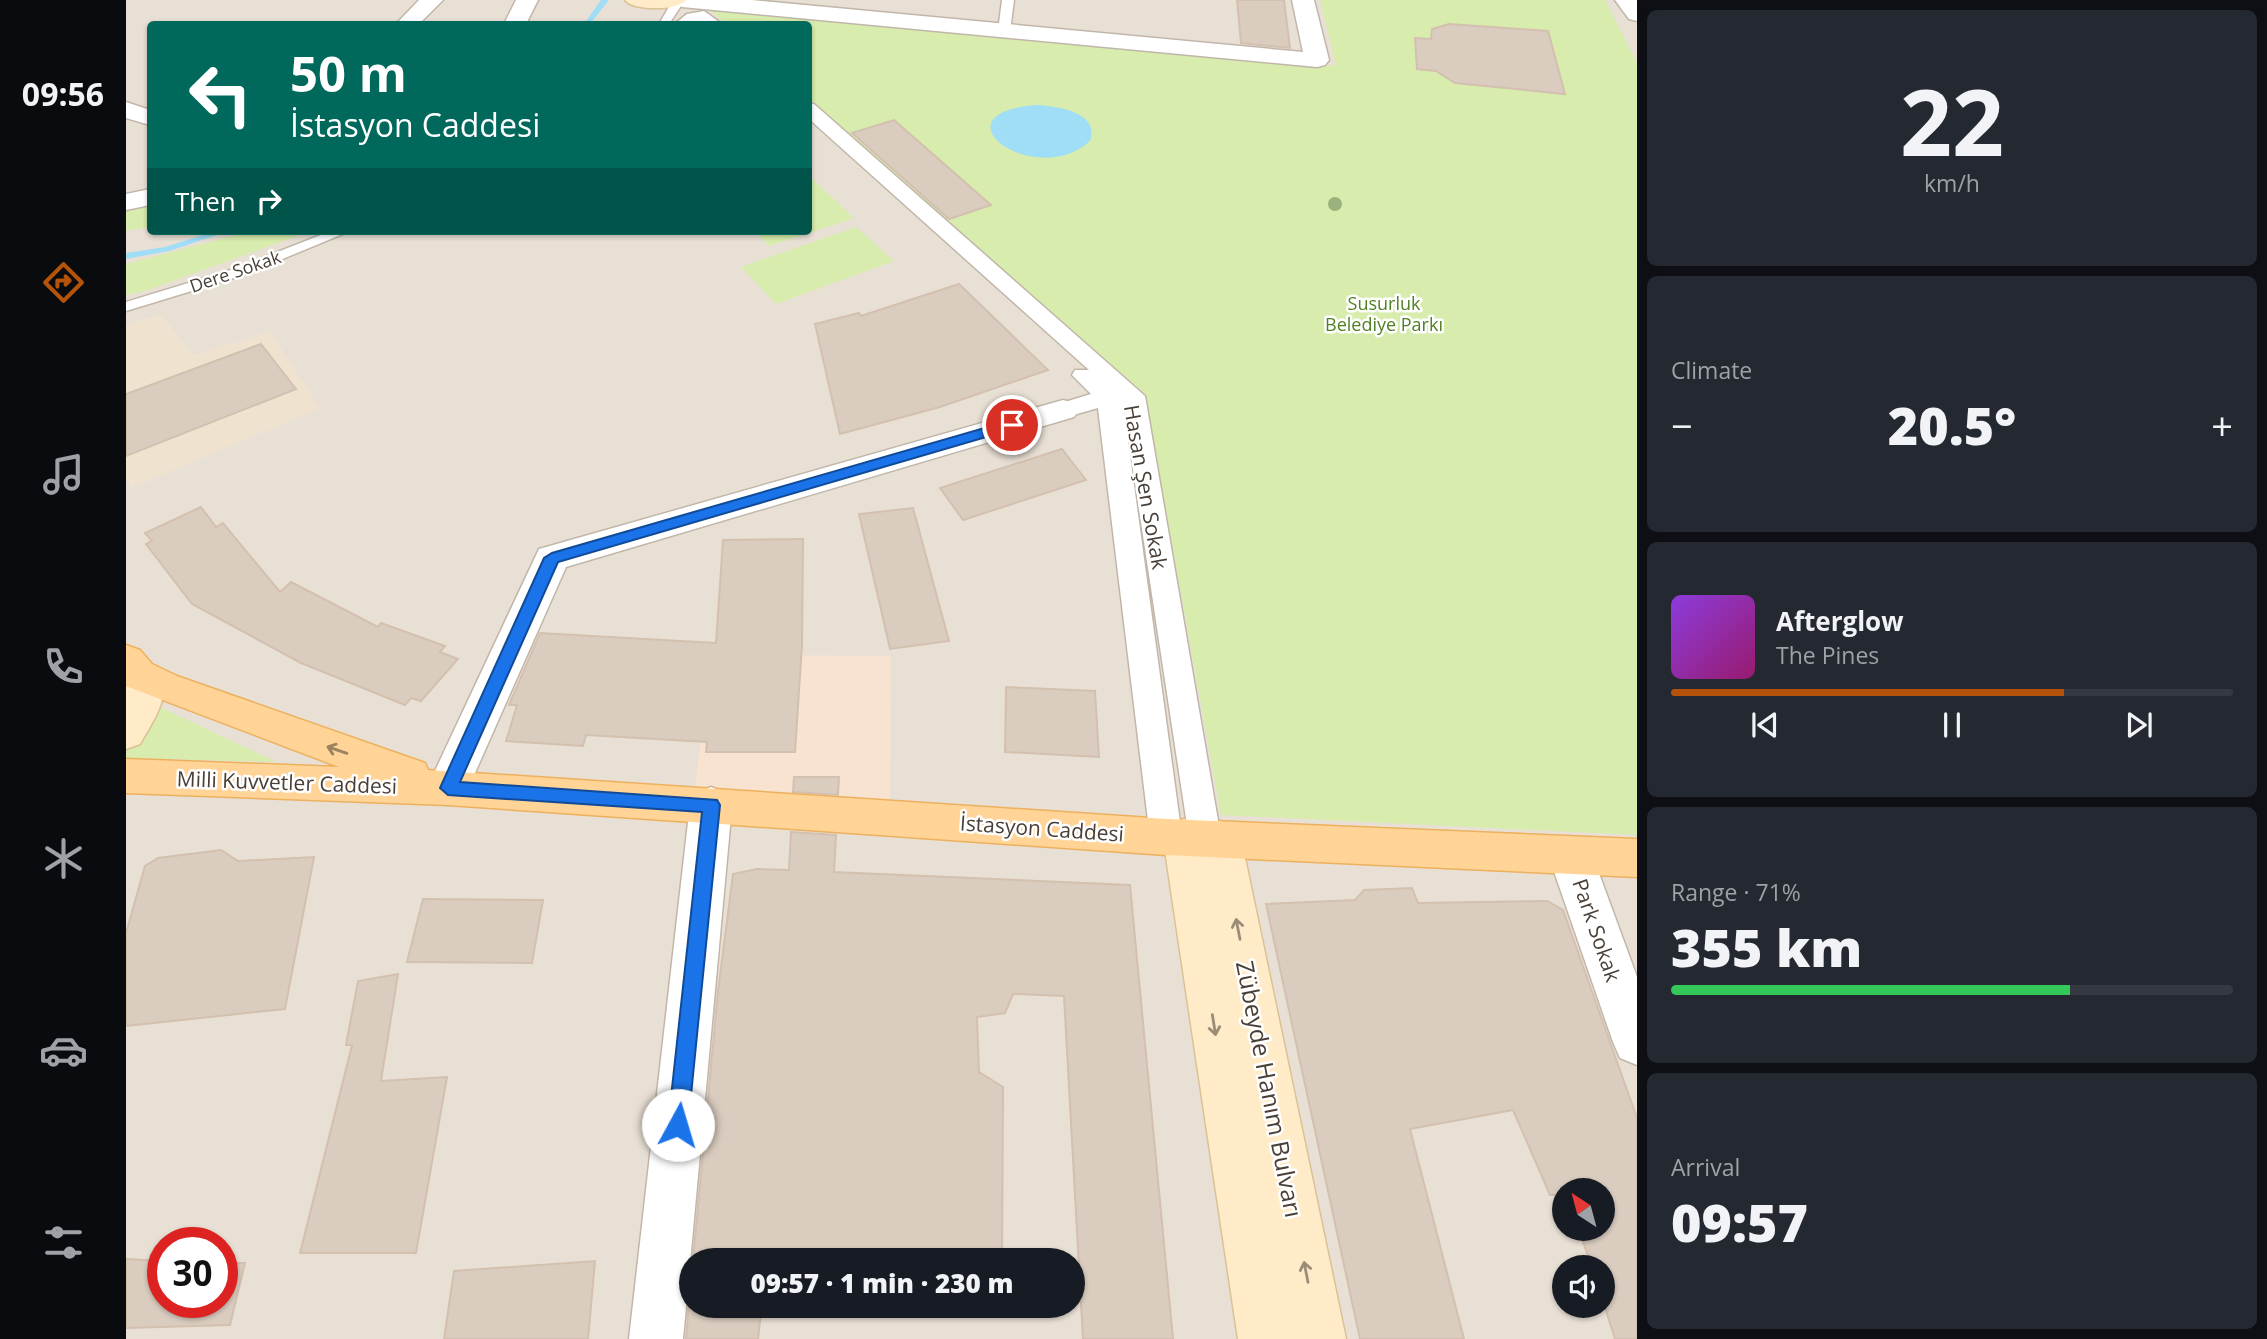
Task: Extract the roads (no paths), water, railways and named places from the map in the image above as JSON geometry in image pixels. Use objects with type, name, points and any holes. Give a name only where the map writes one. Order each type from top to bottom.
[{"type":"main road","points":[[643,1],[679,0]]},
{"type":"main road","points":[[132,673],[212,706],[448,788]]},
{"type":"main road","points":[[126,733],[142,704],[132,673]]},
{"type":"main road","name":"Milli Kuvvetler Caddesi","points":[[126,776],[448,788]]},
{"type":"main road","name":"İstasyon Caddesi","points":[[448,788],[1194,838],[1637,858]]},
{"type":"main road","points":[[1194,838],[1265,1339]]},
{"type":"main road","name":"Zübeyde Hanım Bulvarı","points":[[1194,838],[1319,1339]]},
{"type":"street","points":[[410,21],[432,0]]},
{"type":"street","points":[[516,21],[527,0]]},
{"type":"street","points":[[679,0],[1317,60],[1303,0]]},
{"type":"street","points":[[1626,0],[1637,14]]},
{"type":"street","points":[[687,21],[704,16],[710,21]]},
{"type":"street","points":[[126,109],[146,131]]},
{"type":"street","name":"Hasan Şen Sokak","points":[[812,112],[1133,396],[1194,838]]},
{"type":"street","name":"Hasan Şen Sokak","points":[[812,136],[1108,397],[1194,838]]},
{"type":"street","points":[[126,202],[147,198]]},
{"type":"street","points":[[448,788],[552,558],[1108,397],[1133,396]]},
{"type":"street","points":[[656,1339],[711,805]]},
{"type":"street","name":"Park Sokak","points":[[1571,857],[1637,1042]]},
{"type":"lane","points":[[666,21],[679,0]]},
{"type":"lane","points":[[1004,31],[1008,0]]},
{"type":"lane","name":"Dere Sokak","points":[[126,307],[239,272],[333,235]]},
{"type":"water","points":[[1036,105],[1065,109],[1083,117],[1089,123],[1090,141],[1068,154],[1043,158],[1021,154],[1003,145],[992,134],[992,121],[1006,111]]},
{"type":"waterway","points":[[589,21],[605,0]]},
{"type":"waterway","points":[[126,256],[166,249],[212,235]]},
{"type":"park label","name":"Susurluk Belediye Parkı","points":[[1384,313]]}]
